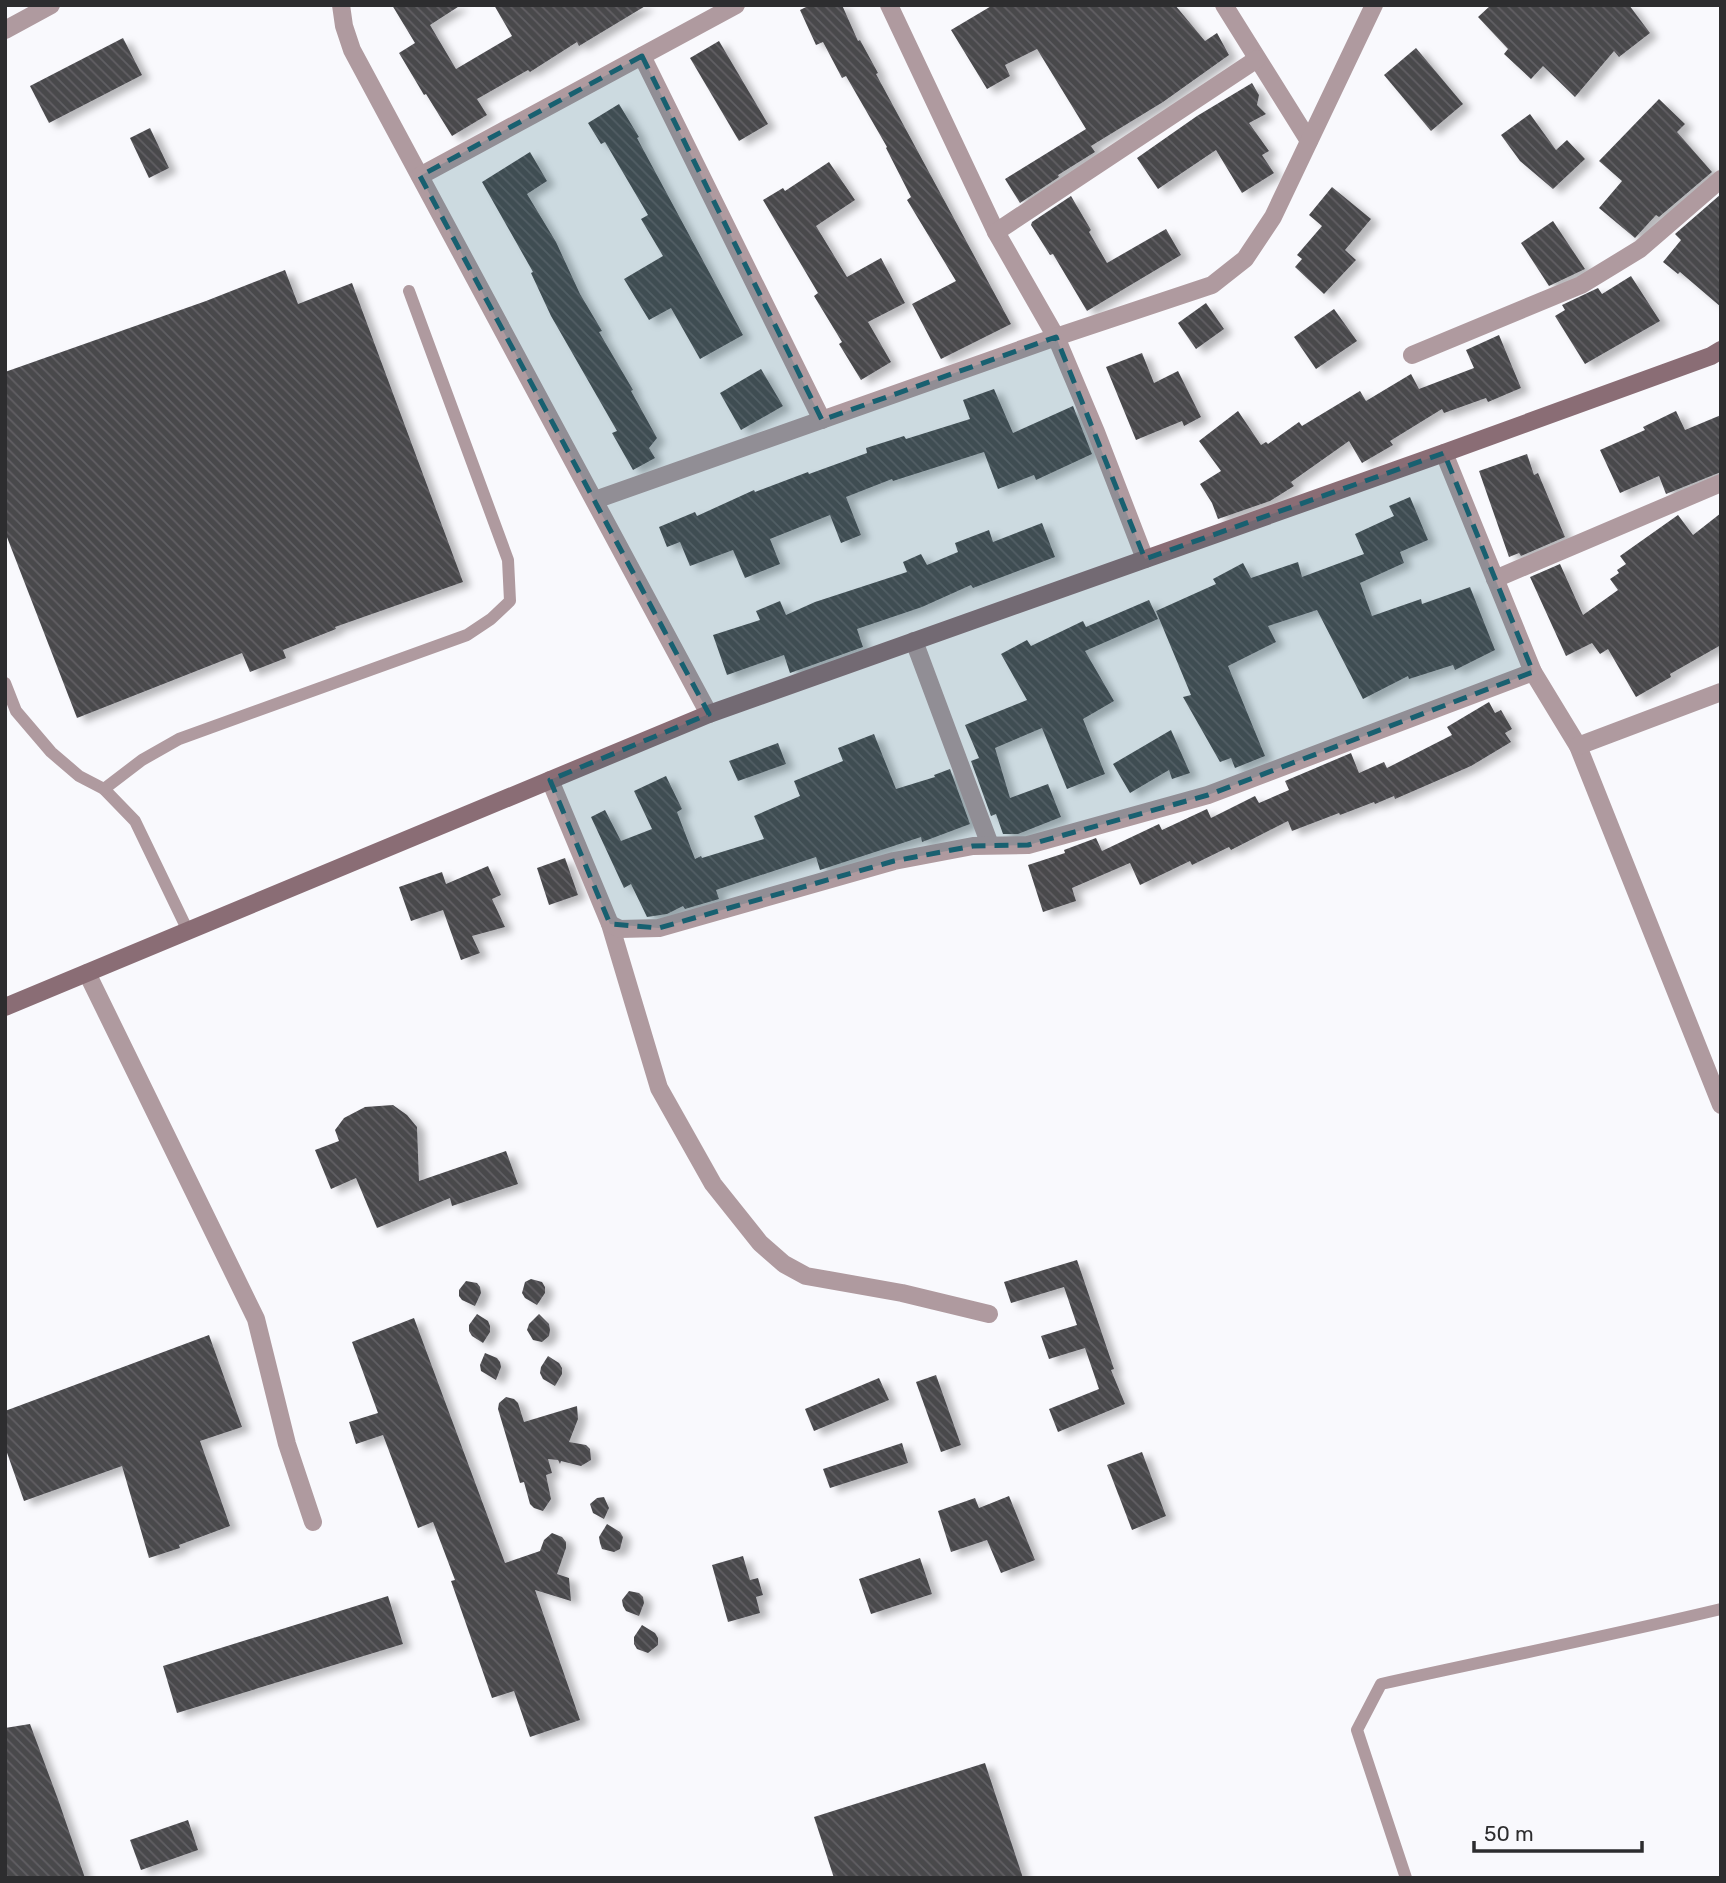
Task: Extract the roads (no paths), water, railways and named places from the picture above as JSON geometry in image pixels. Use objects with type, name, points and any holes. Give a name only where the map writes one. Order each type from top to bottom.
[{"type":"street","points":[[5,30],[51,5]]},
{"type":"street","points":[[341,5],[352,50],[709,714]]},
{"type":"street","points":[[420,176],[736,5]]},
{"type":"street","points":[[889,5],[996,232],[1056,337],[1145,559]]},
{"type":"street","points":[[1223,5],[1309,141]]},
{"type":"street","points":[[594,500],[1056,337],[1212,285],[1245,259],[1273,217],[1374,5]]},
{"type":"street","points":[[642,56],[822,419]]},
{"type":"street","points":[[996,232],[1257,59]]},
{"type":"street","points":[[1412,355],[1581,285],[1640,249],[1721,179]]},
{"type":"street","points":[[5,1007],[709,714],[1444,453],[1711,356],[1721,350]]},
{"type":"street","points":[[1444,453],[1533,672],[1578,746],[1721,1105]]},
{"type":"street","points":[[1495,579],[1721,484]]},
{"type":"street","points":[[915,641],[990,845]]},
{"type":"street","points":[[610,924],[620,929],[659,929],[894,861],[973,846],[1028,845],[1208,795],[1533,672]]},
{"type":"street","points":[[1578,746],[1721,692]]},
{"type":"street","points":[[550,780],[610,924],[659,1088],[713,1184],[760,1243],[784,1264],[806,1276],[902,1293],[989,1314]]},
{"type":"street","points":[[87,973],[256,1319],[288,1444],[313,1522]]},
{"type":"lane","points":[[104,789],[142,760],[179,739],[467,635],[491,619],[510,601],[508,560],[409,291]]},
{"type":"lane","points":[[5,683],[16,711],[51,752],[79,776],[104,789],[135,821],[188,931]]},
{"type":"lane","points":[[1406,1878],[1357,1730],[1381,1684],[1721,1609]]}]
